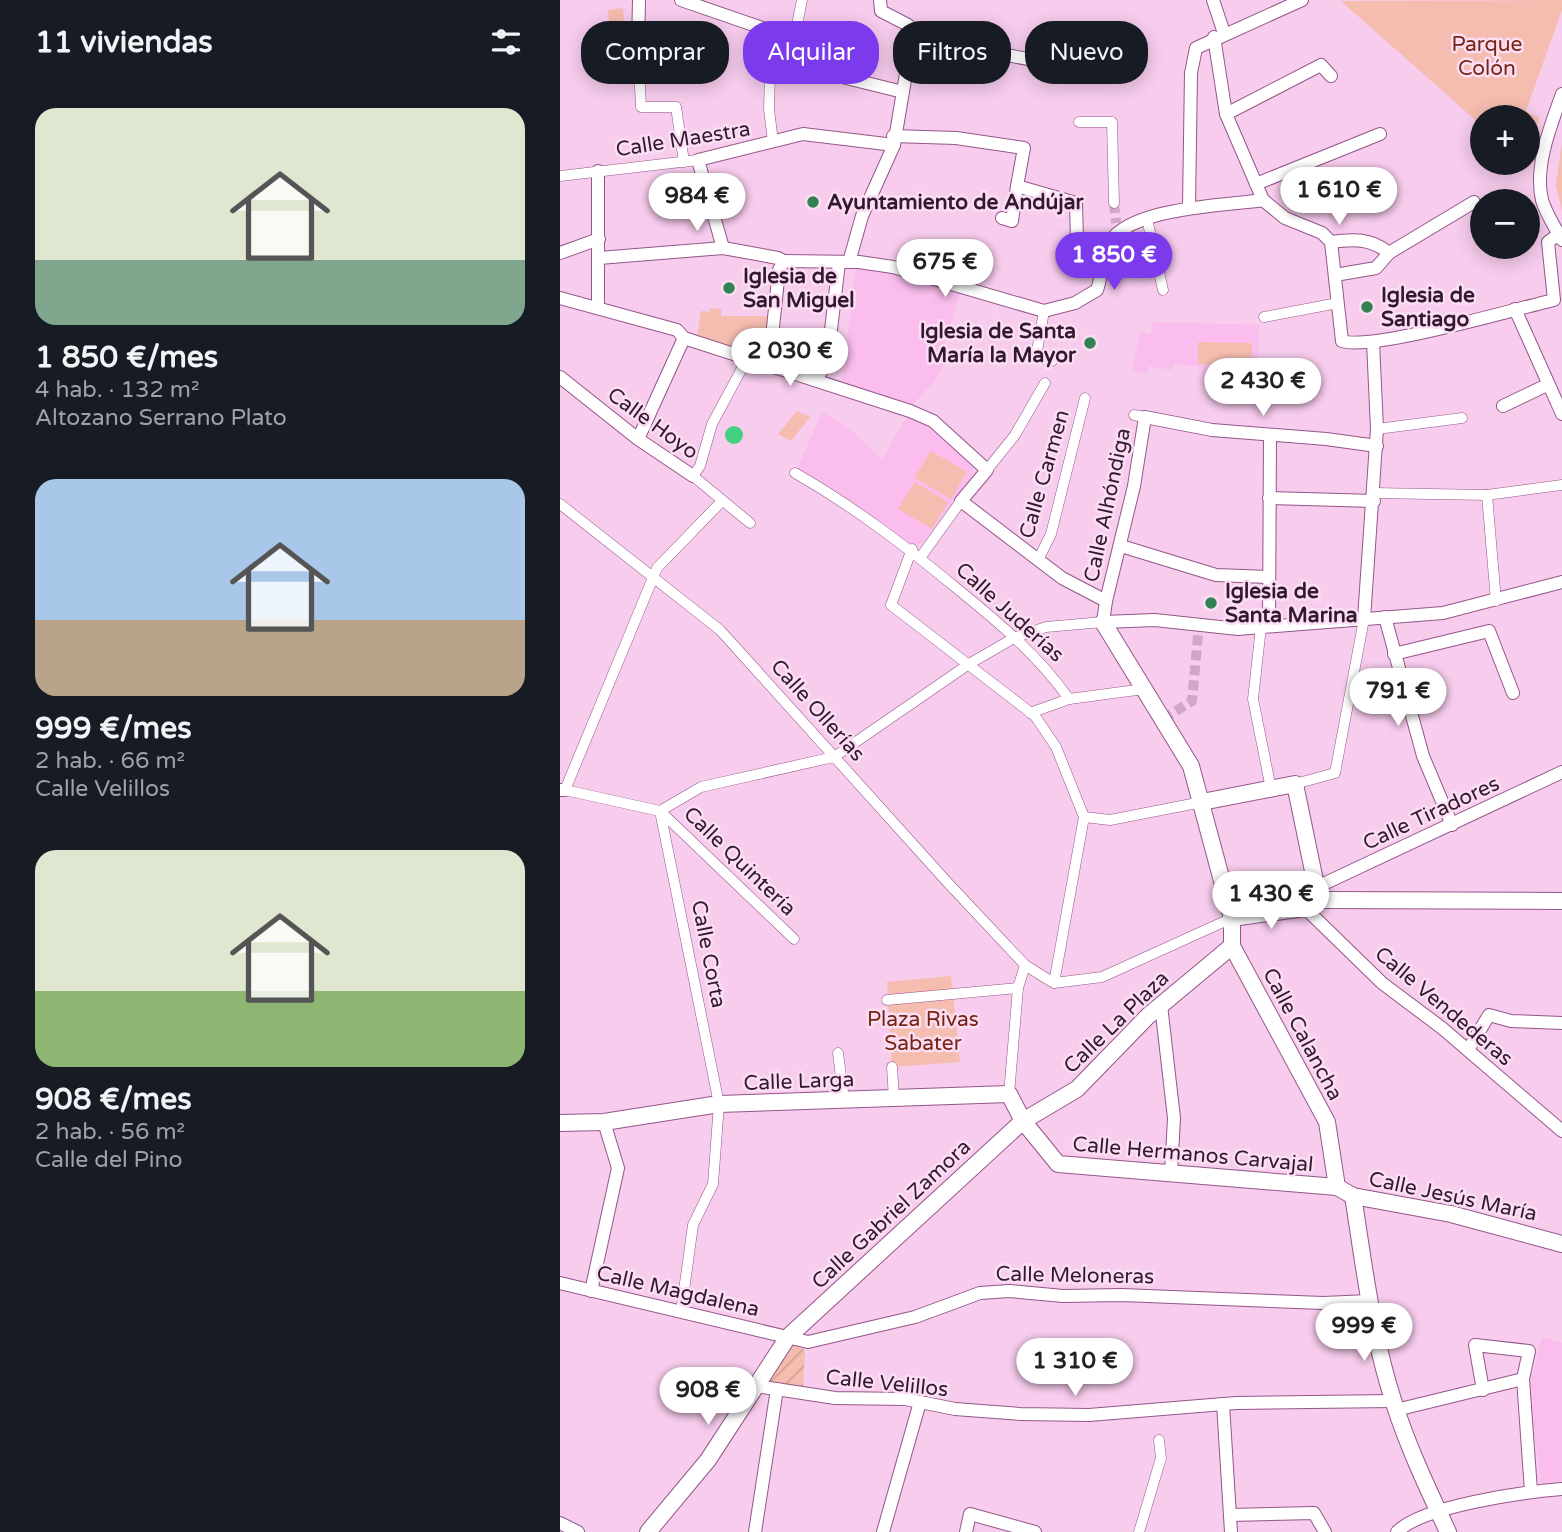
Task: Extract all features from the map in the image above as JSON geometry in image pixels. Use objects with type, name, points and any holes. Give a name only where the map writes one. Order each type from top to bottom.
[{"type":"street","points":[[639,0],[639,21]]},
{"type":"street","points":[[681,0],[743,21]]},
{"type":"street","points":[[798,21],[802,0]]},
{"type":"street","points":[[880,0],[881,12],[900,21]]},
{"type":"street","points":[[1213,0],[1226,114],[1263,200],[1285,218],[1322,233],[1331,242],[1342,341],[1351,344],[1400,337],[1553,300],[1547,251],[1548,242],[1560,237],[1542,201],[1541,185],[1547,136],[1562,94]]},
{"type":"street","points":[[1189,206],[1192,73],[1196,48],[1219,35],[1302,0]]},
{"type":"street","points":[[1226,114],[1321,65],[1331,76]]},
{"type":"street","points":[[640,84],[641,107],[676,107],[684,162]]},
{"type":"street","points":[[770,84],[773,142]]},
{"type":"street","points":[[871,84],[903,92]]},
{"type":"street","points":[[816,379],[827,363],[844,263],[894,140],[904,84]]},
{"type":"street","points":[[1079,122],[1112,122],[1114,203]]},
{"type":"street","name":"Calle Maestra","points":[[560,176],[698,160],[803,134],[894,140],[956,138],[1024,148],[1017,186]]},
{"type":"street","points":[[1256,184],[1380,134]]},
{"type":"street","points":[[698,160],[723,248]]},
{"type":"street","points":[[598,171],[598,308]]},
{"type":"street","points":[[1002,218],[1012,220],[1017,186],[1076,203],[1077,241],[1106,248]]},
{"type":"street","points":[[599,258],[723,248],[784,261],[893,267],[1044,311],[1075,303],[1097,290],[1106,248],[1116,229],[1189,206],[1263,200]]},
{"type":"street","points":[[1335,275],[1376,268],[1389,253],[1470,204]]},
{"type":"street","points":[[1147,219],[1163,290]]},
{"type":"street","points":[[1331,242],[1357,238],[1381,246],[1389,253]]},
{"type":"street","points":[[560,253],[599,239]]},
{"type":"street","points":[[775,365],[770,356],[779,270],[784,261]]},
{"type":"street","points":[[560,298],[677,330],[684,338],[747,359],[775,365],[933,421],[987,470]]},
{"type":"street","points":[[1264,317],[1338,303]]},
{"type":"street","points":[[1515,309],[1562,414]]},
{"type":"street","points":[[1044,311],[1036,357],[1052,361]]},
{"type":"street","points":[[638,439],[684,338]]},
{"type":"street","points":[[1084,817],[1110,820],[1295,784],[1335,773],[1364,619],[1377,446],[1373,342]]},
{"type":"street","points":[[693,476],[700,466],[712,424],[747,359]]},
{"type":"street","name":"Calle Hoyo","points":[[560,377],[638,439],[693,476],[750,523]]},
{"type":"street","points":[[920,558],[961,501],[1015,435],[1045,383]]},
{"type":"street","points":[[1503,405],[1547,385]]},
{"type":"street","name":"Calle Carmen","points":[[1038,560],[1051,534],[1085,398]]},
{"type":"street","name":"Calle Alhóndiga","points":[[1103,622],[1121,546],[1140,416],[1270,436]]},
{"type":"street","points":[[1377,429],[1462,418]]},
{"type":"street","points":[[1271,789],[1254,699],[1265,627],[1269,577],[1270,436],[1326,439],[1377,446]]},
{"type":"street","name":"Calle Juderías","points":[[795,473],[912,549],[1049,670],[1069,699]]},
{"type":"street","points":[[1269,498],[1487,495],[1562,485]]},
{"type":"street","points":[[1487,495],[1496,601]]},
{"type":"street","points":[[722,501],[657,568],[563,790],[660,811],[701,787],[834,757],[968,664],[1014,638],[1046,627],[1155,620],[1238,629],[1443,613],[1562,582]]},
{"type":"street","points":[[961,501],[1062,578],[1106,601]]},
{"type":"street","name":"Calle Ollerías","points":[[560,504],[636,567],[720,629],[1026,965],[1054,983]]},
{"type":"street","points":[[1121,546],[1216,575],[1269,577]]},
{"type":"street","points":[[912,549],[891,606],[1030,713],[1056,747],[1084,817],[1054,983],[1102,977],[1232,918],[1314,898],[1562,901]]},
{"type":"street","points":[[1385,617],[1423,756],[1452,825]]},
{"type":"street","points":[[1103,622],[1191,766],[1232,918],[1232,946]]},
{"type":"street","points":[[1394,654],[1489,631],[1513,694]]},
{"type":"street","points":[[1030,713],[1069,699],[1144,689]]},
{"type":"street","name":"Calle Tiradores","points":[[1314,898],[1452,825],[1562,772]]},
{"type":"street","points":[[1295,784],[1314,898]]},
{"type":"street","name":"Calle Quintería","points":[[660,811],[794,939]]},
{"type":"street","name":"Calle Corta","points":[[660,811],[719,1104],[713,1184],[693,1225],[681,1312]]},
{"type":"street","name":"Calle Vendederas","points":[[1314,898],[1382,983],[1468,1050],[1562,1131]]},
{"type":"street","name":"Calle La Plaza","points":[[1023,1121],[1077,1089],[1161,1005],[1232,946]]},
{"type":"street","name":"Calle Calancha","points":[[1232,946],[1327,1122],[1336,1186]]},
{"type":"street","points":[[1023,1121],[1009,1094],[1018,988],[1026,965]]},
{"type":"street","points":[[887,1000],[1018,988]]},
{"type":"street","points":[[1161,1005],[1174,1118],[1171,1173]]},
{"type":"street","points":[[1468,1050],[1489,1015],[1511,1021],[1562,1023]]},
{"type":"street","points":[[838,1053],[844,1100]]},
{"type":"street","points":[[892,1067],[894,1099]]},
{"type":"street","name":"Calle Larga","points":[[560,1123],[604,1122],[719,1104],[1009,1094]]},
{"type":"street","name":"Calle Hermanos Carvajal","points":[[1023,1121],[1058,1164],[1336,1186]]},
{"type":"street","name":"Calle Gabriel Zamora","points":[[648,1532],[708,1460],[788,1337],[1023,1121]]},
{"type":"street","points":[[591,1291],[618,1168],[604,1122]]},
{"type":"street","name":"Calle Jesús María","points":[[1336,1186],[1353,1196],[1451,1214],[1562,1244]]},
{"type":"street","points":[[1353,1196],[1370,1301],[1395,1405],[1414,1460],[1448,1532]]},
{"type":"street","name":"Calle Magdalena","points":[[560,1283],[788,1337]]},
{"type":"street","name":"Calle Meloneras","points":[[788,1337],[808,1342],[915,1317],[980,1293],[1009,1291],[1063,1296],[1135,1295],[1323,1303],[1370,1301]]},
{"type":"street","points":[[1483,1390],[1475,1345],[1529,1351],[1523,1379],[1531,1491]]},
{"type":"street","name":"Calle Velillos","points":[[756,1386],[835,1398],[920,1402],[955,1409],[1089,1415],[1223,1404],[1395,1405],[1483,1390],[1523,1379]]},
{"type":"street","points":[[755,1532],[777,1389]]},
{"type":"street","points":[[883,1532],[920,1402]]},
{"type":"street","points":[[1223,1404],[1231,1532]]},
{"type":"street","points":[[1139,1532],[1161,1458],[1159,1440]]},
{"type":"street","points":[[1397,1532],[1407,1522],[1438,1511],[1531,1491],[1562,1489]]},
{"type":"street","points":[[1230,1515],[1314,1513],[1325,1532]]},
{"type":"street","points":[[966,1532],[970,1514],[1035,1532]]},
{"type":"street","points":[[560,1523],[578,1532]]},
{"type":"shaded area","points":[[856,266],[895,271],[961,291],[943,349],[951,354],[934,382],[912,405],[842,382]]},
{"type":"shaded area","points":[[1152,322],[1260,325],[1253,397],[1210,395],[1211,388],[1201,385],[1203,367],[1174,364],[1172,370],[1148,366],[1147,374],[1132,371],[1140,332],[1151,334]]},
{"type":"shaded area","points":[[822,412],[851,430],[882,459],[908,415],[923,422],[973,467],[973,476],[923,543],[913,545],[839,493],[797,470]]},
{"type":"shaded area","points":[[730,426],[738,426],[743,435],[741,442],[730,444],[725,439],[725,431]]},
{"type":"shaded area","points":[[1542,1337],[1562,1343],[1562,1481],[1541,1483],[1529,1389]]},
{"type":"green space","name":"Parque Colón","points":[[1562,0],[1562,10],[1528,105],[1470,105],[1470,115],[1341,1]]},
{"type":"green space","points":[[623,8],[624,21],[609,21],[608,10]]},
{"type":"green space","points":[[1562,142],[1562,211],[1556,185]]},
{"type":"green space","points":[[710,308],[721,309],[721,316],[768,316],[763,346],[751,354],[697,337],[701,311],[710,312]]},
{"type":"green space","points":[[1198,342],[1252,343],[1251,366],[1198,364]]},
{"type":"green space","points":[[1208,369],[1251,370],[1250,386],[1208,385]]},
{"type":"green space","points":[[797,411],[810,417],[791,441],[778,434]]},
{"type":"green space","points":[[931,451],[967,472],[951,499],[914,478]]},
{"type":"green space","points":[[915,482],[948,502],[932,529],[898,509]]},
{"type":"green space","name":"Plaza Rivas Sabater","points":[[951,976],[960,1062],[892,1067],[887,982]]},
{"type":"green space","points":[[790,1343],[805,1350],[803,1387],[764,1383]]},
{"type":"tunnel","points":[[1114,203],[1116,223]]},
{"type":"tunnel","points":[[1163,719],[1192,701],[1199,625]]},
{"type":"place","name":"Ayuntamiento de Andújar","points":[[813,202]]},
{"type":"place","name":"Iglesia de San Miguel","points":[[729,288]]},
{"type":"place","name":"Iglesia de Santiago","points":[[1367,307]]},
{"type":"place","name":"Iglesia de Santa María la Mayor","points":[[1090,343]]},
{"type":"place","name":"Iglesia de Santa Marina","points":[[1211,603]]}]
